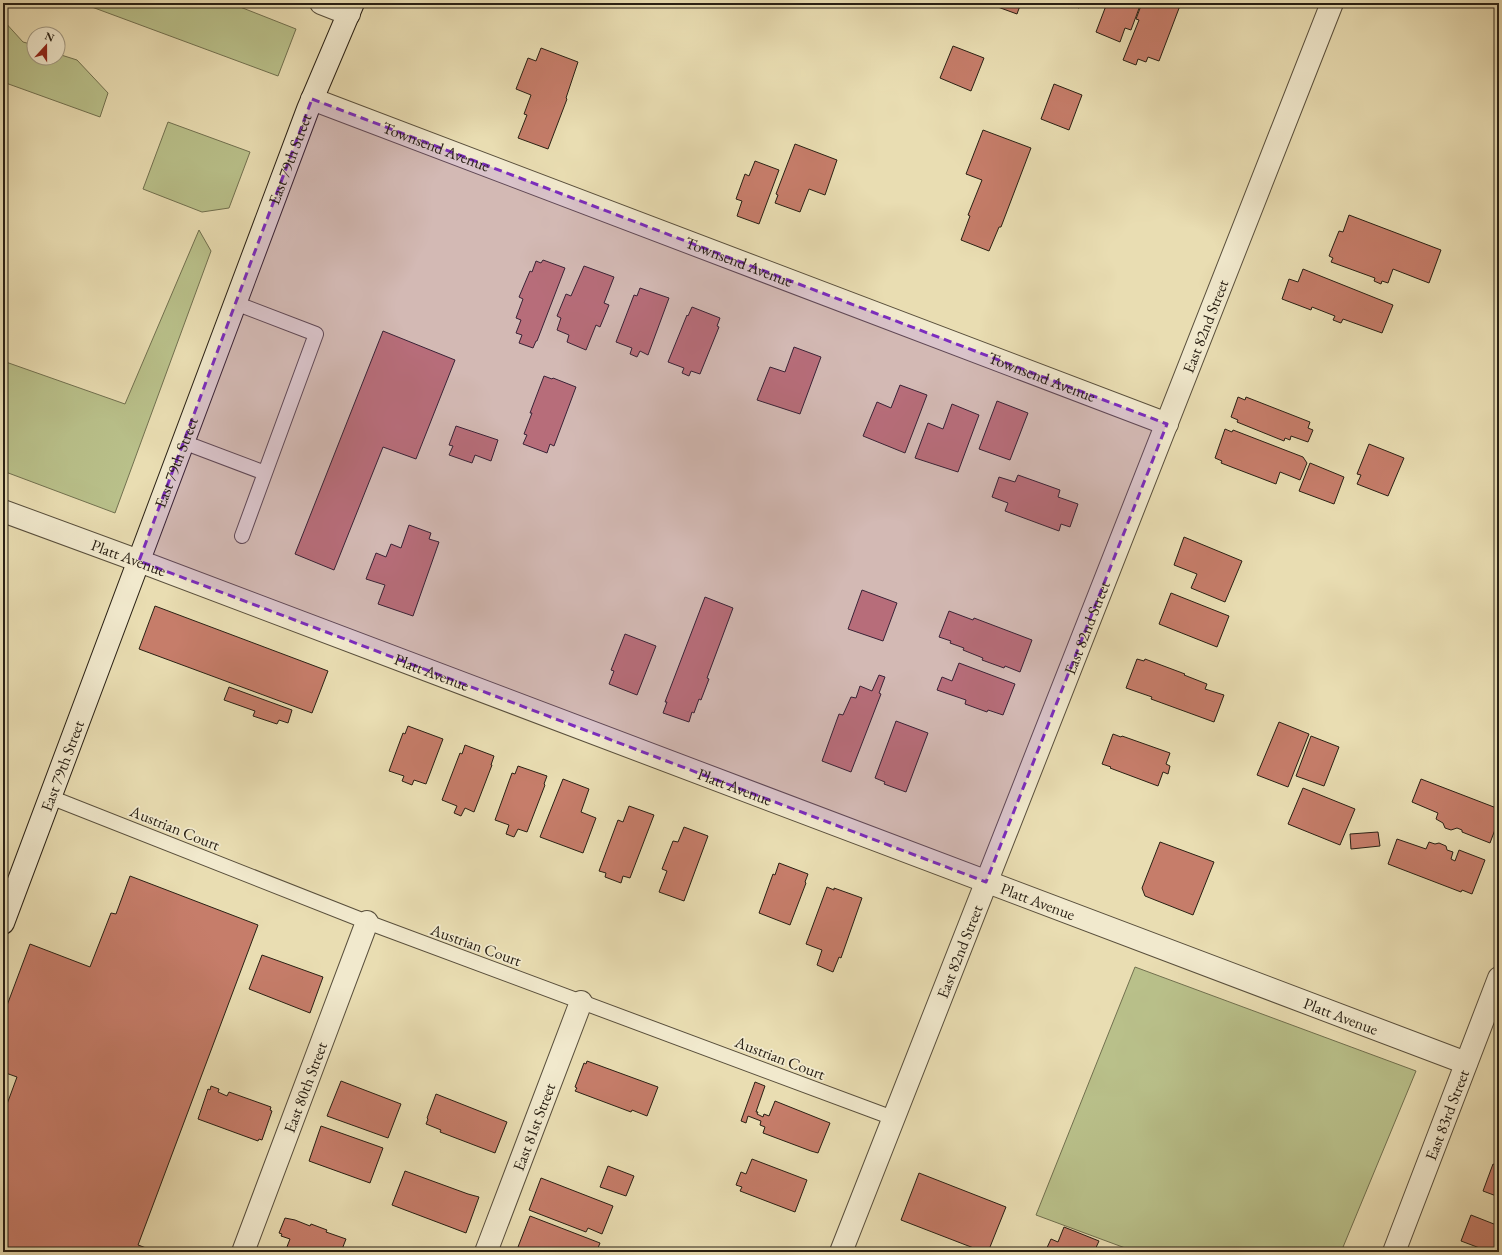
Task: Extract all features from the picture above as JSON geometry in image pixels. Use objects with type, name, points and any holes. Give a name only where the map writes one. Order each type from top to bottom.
[{"type":"street","points":[[321,3],[351,9]]},
{"type":"street","name":"East 82nd Street","points":[[840,1252],[1332,3]]},
{"type":"street","name":"East 79th Street","points":[[3,923],[312,98],[351,9]]},
{"type":"street","name":"Townsend Avenue","points":[[312,98],[1167,424]]},
{"type":"street","name":"Platt Avenue","points":[[3,511],[139,561],[1466,1063]]},
{"type":"street","name":"East 80th Street","points":[[243,1252],[367,922]]},
{"type":"street","name":"East 83rd Street","points":[[1394,1252],[1499,978]]},
{"type":"street","name":"East 81st Street","points":[[486,1252],[580,1002]]},
{"type":"lane","points":[[235,303],[316,334],[242,536]]},
{"type":"lane","points":[[183,442],[265,473]]},
{"type":"lane","name":"Austrian Court","points":[[50,798],[367,922],[893,1118]]},
{"type":"highlighted area","points":[[312,99],[1167,424],[986,882],[139,561]]},
{"type":"green space","points":[[81,3],[230,3],[296,29],[278,76]]},
{"type":"green space","points":[[3,20],[23,42],[26,43],[26,66],[66,66],[66,57],[77,60],[108,93],[100,117],[3,82]]},
{"type":"green space","points":[[168,122],[250,152],[229,208],[202,212],[143,189]]},
{"type":"green space","points":[[199,230],[211,251],[115,513],[3,471],[3,361],[125,404]]},
{"type":"green space","points":[[1135,967],[1416,1071],[1341,1252],[1136,1252],[1036,1215]]},
{"type":"building","points":[[996,3],[1021,3],[1017,14],[995,6]]},
{"type":"building","points":[[1065,3],[1081,3],[1079,8]]},
{"type":"building","points":[[1107,3],[1141,3],[1131,30],[1125,28],[1120,42],[1096,32]]},
{"type":"building","points":[[1142,3],[1181,3],[1159,61],[1148,57],[1146,62],[1138,59],[1136,65],[1123,60],[1139,20],[1136,19]]},
{"type":"building","points":[[953,46],[984,58],[971,91],[940,78]]},
{"type":"building","points":[[541,48],[578,62],[566,98],[567,99],[548,149],[518,138],[527,115],[524,114],[531,95],[516,89],[528,58],[536,61]]},
{"type":"building","points":[[1054,84],[1082,95],[1069,130],[1041,119]]},
{"type":"building","points":[[983,130],[1031,148],[1001,227],[999,227],[989,251],[961,240],[970,216],[968,215],[982,180],[966,174]]},
{"type":"building","points":[[795,144],[837,160],[825,195],[809,189],[800,212],[775,203],[778,195],[776,194]]},
{"type":"building","points":[[755,161],[779,170],[759,224],[737,216],[742,201],[736,199],[745,174],[749,176]]},
{"type":"building","points":[[1349,215],[1441,250],[1429,283],[1393,269],[1388,283],[1382,281],[1381,284],[1374,281],[1375,278],[1331,262],[1333,258],[1329,256],[1339,231],[1343,232]]},
{"type":"building","points":[[543,260],[565,268],[533,348],[519,343],[522,335],[516,333],[521,320],[516,318],[523,299],[519,297],[530,271],[532,272],[536,261],[541,263]]},
{"type":"building","points":[[584,266],[614,277],[604,303],[609,305],[600,327],[596,325],[586,350],[567,342],[569,335],[557,330],[561,318],[557,316],[566,294],[571,296]]},
{"type":"building","points":[[1303,269],[1393,305],[1382,333],[1343,319],[1341,323],[1333,320],[1335,316],[1312,307],[1311,310],[1282,299],[1289,279],[1298,282]]},
{"type":"building","points":[[640,288],[669,298],[648,355],[640,351],[637,357],[630,354],[632,348],[616,342],[634,295],[637,296]]},
{"type":"building","points":[[692,307],[720,318],[717,326],[719,327],[700,374],[691,371],[689,376],[682,373],[684,368],[668,362],[687,315],[688,316]]},
{"type":"building","points":[[383,331],[455,360],[416,459],[383,447],[334,570],[295,554]]},
{"type":"building","points":[[794,347],[821,357],[800,414],[757,400],[770,367],[785,372]]},
{"type":"building","points":[[544,376],[576,387],[554,446],[550,444],[547,453],[523,444],[527,435],[524,434],[532,413],[530,413]]},
{"type":"building","points":[[900,385],[927,395],[905,453],[863,436],[877,402],[891,408]]},
{"type":"building","points":[[1238,397],[1245,400],[1246,397],[1310,422],[1308,428],[1313,430],[1308,442],[1291,436],[1290,440],[1285,438],[1284,441],[1237,422],[1238,420],[1231,417]]},
{"type":"building","points":[[997,401],[1028,413],[1010,460],[979,449]]},
{"type":"building","points":[[952,404],[979,415],[958,472],[915,458],[928,423],[943,429]]},
{"type":"building","points":[[456,426],[498,440],[491,461],[475,455],[472,463],[449,455],[453,446],[449,445]]},
{"type":"building","points":[[1225,429],[1232,432],[1233,430],[1303,457],[1307,463],[1300,480],[1280,472],[1276,484],[1221,463],[1222,461],[1215,458]]},
{"type":"building","points":[[1369,444],[1404,458],[1388,496],[1357,484],[1361,475],[1357,474]]},
{"type":"building","points":[[1310,463],[1344,477],[1334,504],[1299,491]]},
{"type":"building","points":[[1018,475],[1060,490],[1058,497],[1078,504],[1070,527],[1061,524],[1059,531],[1005,511],[1008,503],[992,497],[999,477],[1015,482]]},
{"type":"building","points":[[409,525],[431,533],[429,539],[439,542],[413,616],[378,604],[385,585],[366,579],[376,553],[386,557],[391,544],[401,548]]},
{"type":"building","points":[[1184,537],[1242,561],[1225,602],[1191,588],[1197,574],[1174,565]]},
{"type":"building","points":[[862,590],[897,603],[883,641],[848,629]]},
{"type":"building","points":[[1171,593],[1229,616],[1217,647],[1159,624]]},
{"type":"building","points":[[705,597],[733,608],[707,678],[709,679],[701,700],[699,699],[694,713],[692,712],[689,722],[663,713],[667,702],[665,702]]},
{"type":"building","points":[[155,606],[328,671],[312,713],[139,649]]},
{"type":"building","points":[[949,611],[973,620],[974,618],[1032,640],[1020,672],[1005,666],[1004,668],[982,660],[983,658],[963,650],[964,648],[950,643],[951,641],[939,637]]},
{"type":"building","points":[[625,634],[656,646],[637,695],[609,684],[614,671],[611,670]]},
{"type":"building","points":[[1137,659],[1144,661],[1145,659],[1185,674],[1184,675],[1207,684],[1205,689],[1224,695],[1214,722],[1151,699],[1152,697],[1126,688]]},
{"type":"building","points":[[959,663],[1015,684],[1003,715],[988,710],[987,712],[965,704],[966,700],[937,690],[942,677],[952,681]]},
{"type":"building","points":[[879,675],[885,677],[879,693],[881,694],[851,772],[822,761],[839,714],[843,715],[851,697],[856,698],[860,686],[872,691]]},
{"type":"building","points":[[229,687],[292,710],[288,723],[279,720],[277,724],[253,716],[255,711],[224,700]]},
{"type":"building","points":[[896,721],[928,733],[906,792],[884,784],[885,782],[875,778]]},
{"type":"building","points":[[1279,722],[1309,734],[1288,787],[1257,775]]},
{"type":"building","points":[[408,726],[443,739],[426,784],[414,780],[412,785],[402,781],[404,776],[389,771],[403,733],[405,734]]},
{"type":"building","points":[[1113,734],[1170,753],[1166,764],[1170,766],[1168,774],[1163,772],[1158,786],[1102,764]]},
{"type":"building","points":[[1311,736],[1339,747],[1324,786],[1296,776]]},
{"type":"building","points":[[465,745],[494,756],[474,812],[465,808],[461,816],[454,813],[457,806],[442,800],[460,753],[462,754]]},
{"type":"building","points":[[518,766],[547,776],[527,832],[518,829],[514,837],[506,834],[509,825],[495,820],[512,773],[515,774]]},
{"type":"building","points":[[563,779],[589,789],[581,812],[596,818],[583,853],[540,837]]},
{"type":"building","points":[[1421,779],[1499,809],[1499,819],[1490,843],[1462,832],[1462,830],[1457,828],[1451,830],[1445,828],[1443,823],[1436,819],[1438,813],[1412,802]]},
{"type":"building","points":[[1303,788],[1355,809],[1340,845],[1288,824]]},
{"type":"building","points":[[629,806],[654,815],[630,878],[623,876],[621,883],[605,877],[606,873],[599,871],[618,820],[623,822]]},
{"type":"building","points":[[684,827],[708,836],[684,901],[659,892],[667,871],[662,869],[673,841],[678,842]]},
{"type":"building","points":[[1378,832],[1380,846],[1351,849],[1350,834]]},
{"type":"building","points":[[1397,839],[1426,849],[1429,842],[1435,844],[1439,843],[1446,846],[1447,850],[1453,852],[1451,859],[1455,861],[1459,850],[1485,860],[1472,894],[1462,890],[1461,892],[1388,864]]},
{"type":"building","points":[[1160,842],[1214,862],[1193,915],[1145,896],[1142,888]]},
{"type":"building","points":[[779,863],[808,874],[790,925],[759,913],[773,874],[775,875]]},
{"type":"building","points":[[130,876],[258,925],[138,1245],[157,1252],[3,1252],[3,1115],[17,1077],[3,1072],[3,1016],[30,944],[90,967],[111,913],[116,914]]},
{"type":"building","points":[[827,887],[862,898],[841,958],[839,957],[833,972],[817,965],[822,950],[806,944]]},
{"type":"building","points":[[262,955],[323,977],[310,1013],[249,989]]},
{"type":"building","points":[[587,1061],[658,1087],[647,1116],[632,1110],[631,1112],[575,1091],[577,1088],[575,1087],[584,1063],[586,1064]]},
{"type":"building","points":[[341,1081],[401,1104],[388,1138],[327,1116]]},
{"type":"building","points":[[755,1082],[765,1086],[756,1112],[758,1112],[757,1114],[763,1117],[764,1114],[769,1116],[775,1101],[830,1123],[818,1153],[763,1133],[765,1127],[760,1125],[761,1121],[748,1116],[746,1123],[741,1121]]},
{"type":"building","points":[[211,1086],[219,1089],[218,1092],[227,1096],[229,1092],[271,1107],[270,1110],[272,1111],[262,1140],[259,1139],[258,1141],[198,1119],[208,1089],[210,1090]]},
{"type":"building","points":[[436,1094],[507,1122],[495,1153],[440,1132],[441,1130],[426,1124]]},
{"type":"building","points":[[321,1126],[383,1148],[370,1183],[309,1161]]},
{"type":"building","points":[[752,1159],[807,1180],[795,1212],[740,1191],[742,1187],[736,1185],[741,1172],[746,1174]]},
{"type":"building","points":[[1493,1164],[1499,1166],[1499,1197],[1483,1191]]},
{"type":"building","points":[[608,1166],[634,1176],[626,1196],[600,1187]]},
{"type":"building","points":[[405,1171],[479,1197],[466,1233],[392,1205]]},
{"type":"building","points":[[919,1173],[1006,1207],[988,1252],[984,1252],[901,1220]]},
{"type":"building","points":[[541,1178],[613,1206],[602,1234],[588,1228],[586,1232],[529,1210]]},
{"type":"building","points":[[1471,1215],[1499,1226],[1499,1252],[1484,1252],[1485,1250],[1461,1241]]},
{"type":"building","points":[[530,1216],[600,1243],[598,1248],[601,1249],[600,1252],[530,1252],[518,1247]]},
{"type":"building","points":[[285,1218],[310,1226],[311,1224],[327,1230],[326,1232],[346,1239],[341,1252],[285,1252],[290,1239],[281,1236],[282,1234],[279,1233]]},
{"type":"building","points":[[1064,1227],[1099,1241],[1094,1252],[1045,1252],[1051,1239],[1058,1242]]}]
